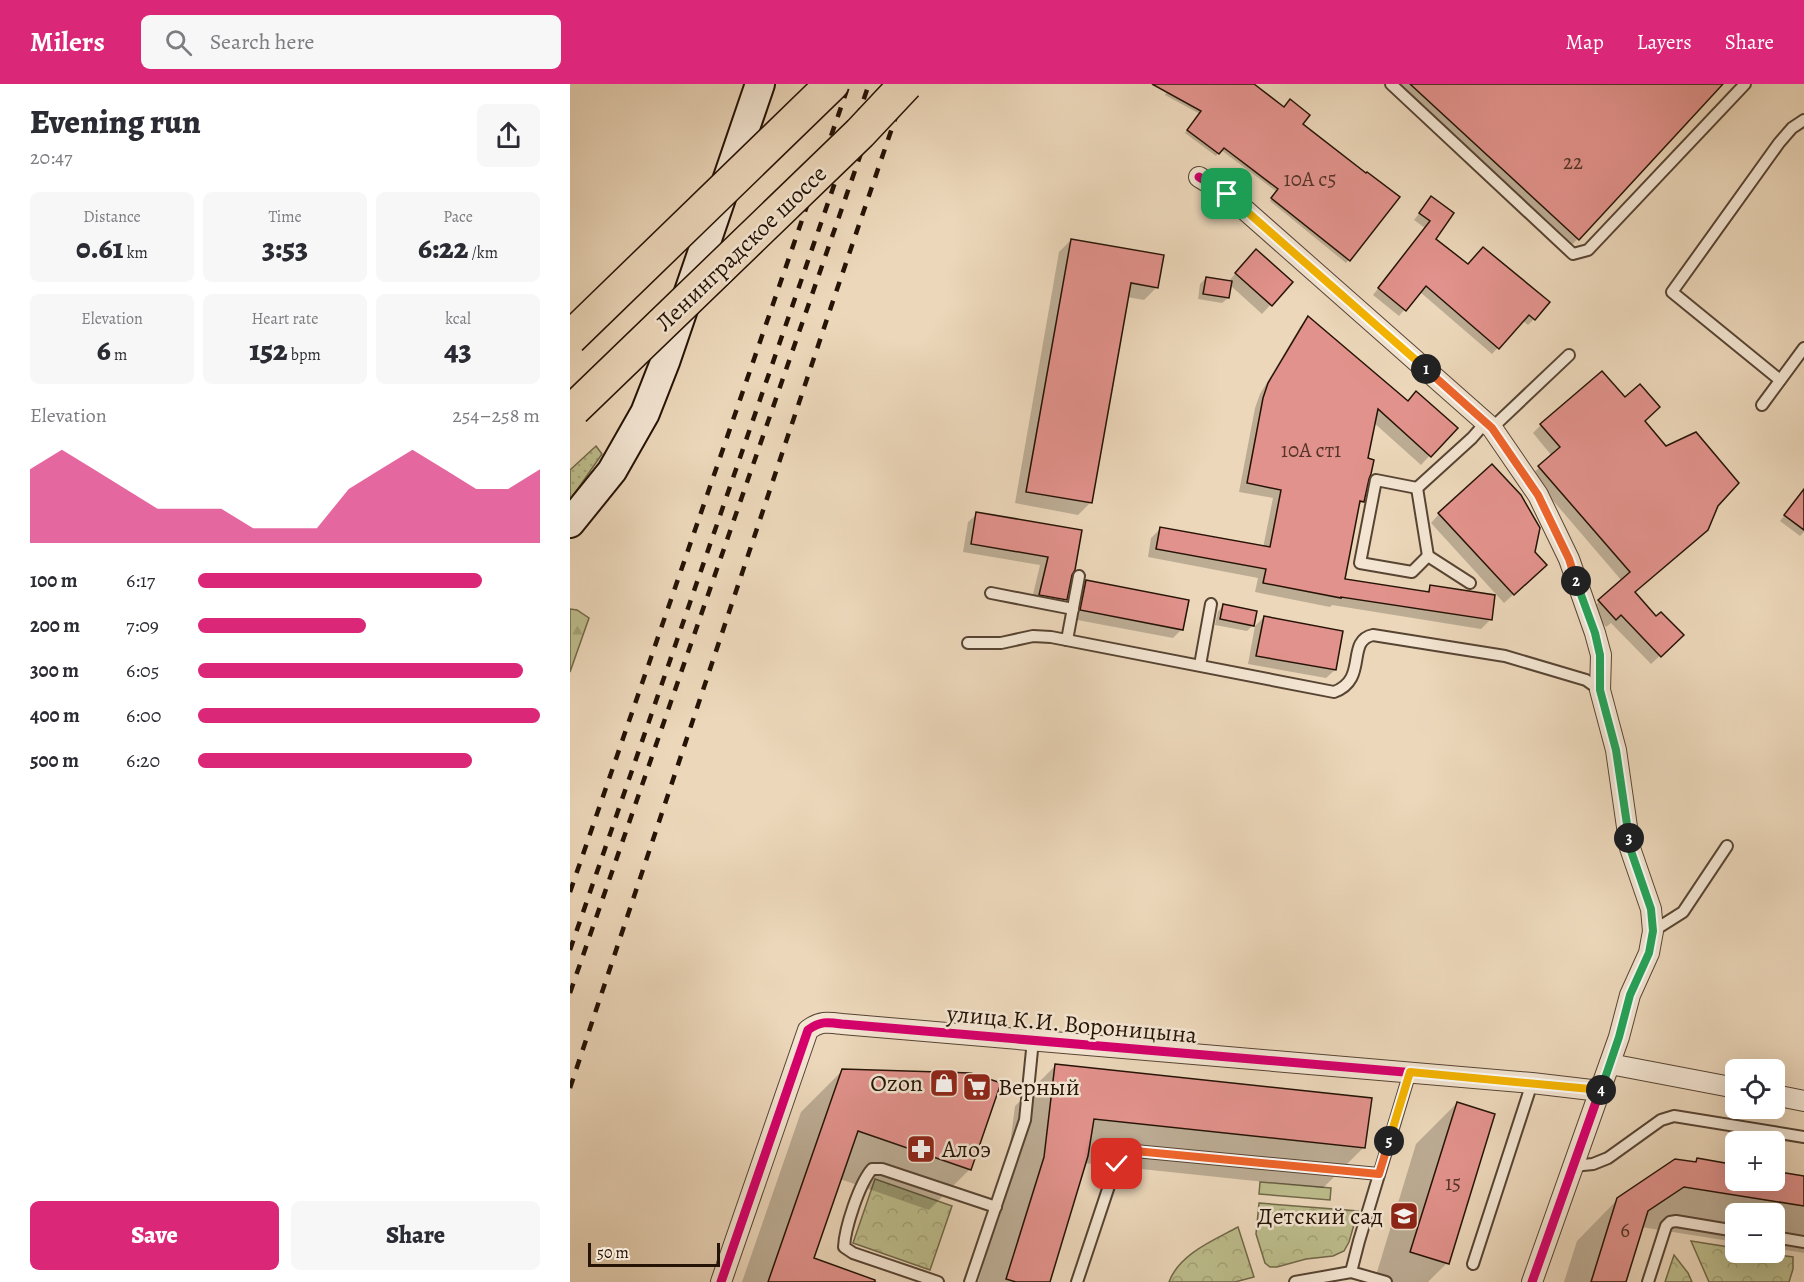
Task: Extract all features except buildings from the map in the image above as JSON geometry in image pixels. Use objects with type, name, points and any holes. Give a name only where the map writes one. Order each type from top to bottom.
[{"type":"highway","points":[[570,338],[832,84]]},
{"type":"highway","name":"Ленинградское шоссе","points":[[574,409],[860,133],[906,84]]},
{"type":"main road","points":[[570,523],[612,471],[645,413],[669,350],[760,84]]},
{"type":"street","points":[[1199,177],[1227,194],[1489,425],[1538,495],[1569,559],[1598,644],[1600,690],[1616,750],[1630,848],[1651,909],[1653,931],[1649,953],[1630,995],[1610,1064],[1532,1282]]},
{"type":"street","name":"улица К.И. Вороницына","points":[[721,1282],[808,1030],[816,1024],[825,1022],[1410,1072],[1600,1091]]},
{"type":"street","points":[[1610,1064],[1725,1086]]},
{"type":"street","points":[[1785,1097],[1804,1101]]},
{"type":"lane","points":[[1391,84],[1573,254],[1588,250],[1745,84]]},
{"type":"lane","points":[[1780,380],[1672,292],[1779,143],[1792,128],[1804,120]]},
{"type":"lane","points":[[1762,405],[1804,348]]},
{"type":"lane","points":[[1417,488],[1569,355]]},
{"type":"lane","points":[[1417,488],[1376,480],[1360,564],[1412,572],[1428,556]]},
{"type":"lane","points":[[1417,488],[1428,556],[1470,583]]},
{"type":"lane","points":[[1067,640],[1079,576]]},
{"type":"lane","points":[[992,593],[1073,609]]},
{"type":"lane","points":[[1200,665],[1211,604]]},
{"type":"lane","points":[[969,643],[1001,644],[1033,636],[1051,637],[1335,692],[1345,687],[1352,679],[1360,644],[1366,636],[1373,635],[1505,656],[1586,680],[1600,690]]},
{"type":"lane","points":[[1653,931],[1683,912],[1727,846]]},
{"type":"lane","points":[[970,1282],[1025,1120],[1033,1040]]},
{"type":"lane","points":[[1351,1272],[1410,1072]]},
{"type":"lane","points":[[1473,1264],[1533,1083]]},
{"type":"lane","points":[[1574,1166],[1593,1164],[1608,1158],[1661,1120],[1674,1116],[1804,1137]]},
{"type":"lane","points":[[1077,1282],[1116,1165],[1123,1154],[1135,1151],[1379,1174]]},
{"type":"lane","points":[[938,1282],[853,1253],[844,1247],[845,1235],[864,1178],[872,1169],[882,1169],[996,1207]]},
{"type":"lane","points":[[1648,1282],[1666,1226],[1670,1222],[1725,1229]]},
{"type":"lane","points":[[1785,1239],[1804,1242]]},
{"type":"lane","points":[[1295,1282],[1351,1272],[1386,1282]]},
{"type":"green space","points":[[596,446],[602,454],[570,500],[570,470]]},
{"type":"green space","points":[[570,609],[577,610],[589,618],[570,672]]},
{"type":"green space","points":[[875,1179],[952,1206],[930,1270],[853,1243]]},
{"type":"green space","points":[[1260,1182],[1331,1188],[1330,1200],[1259,1194]]},
{"type":"green space","points":[[1259,1203],[1358,1211],[1344,1251],[1333,1256],[1270,1267],[1265,1263],[1256,1234]]},
{"type":"green space","points":[[1238,1227],[1254,1277],[1235,1282],[1169,1282],[1174,1272],[1189,1256]]},
{"type":"green space","points":[[1691,1241],[1725,1246],[1725,1263],[1785,1263],[1785,1256],[1793,1257],[1793,1269],[1789,1282],[1709,1282]]},
{"type":"green space","points":[[1674,1255],[1688,1273],[1692,1282],[1665,1282]]},
{"type":"railway","points":[[570,892],[849,84]]},
{"type":"railway","points":[[570,950],[869,84]]},
{"type":"railway","points":[[570,993],[885,84]]},
{"type":"railway","points":[[570,1088],[907,84]]},
{"type":"cycle path","points":[[1199,177],[1227,194],[1492,428],[1538,495],[1569,559],[1595,633],[1601,655],[1600,690],[1616,750],[1630,848],[1651,909],[1653,931],[1649,953],[1630,995],[1619,1037],[1532,1282]]},
{"type":"cycle path","points":[[721,1282],[808,1030],[824,1023],[1532,1083],[1600,1091]]},
{"type":"place","name":"Ozon","points":[[944,1083]]},
{"type":"place","name":"Верный","points":[[977,1087]]},
{"type":"place","name":"Алоэ","points":[[921,1149]]},
{"type":"place","name":"Детский сад","points":[[1404,1216]]},
{"type":"route","points":[[1117,1164],[1123,1154],[1135,1151],[1379,1174],[1410,1072],[1600,1091],[1619,1037],[1630,995],[1649,953],[1653,931],[1651,909],[1630,848],[1616,750],[1600,690],[1600,655],[1595,633],[1569,559],[1538,495],[1492,428],[1227,194]]}]
